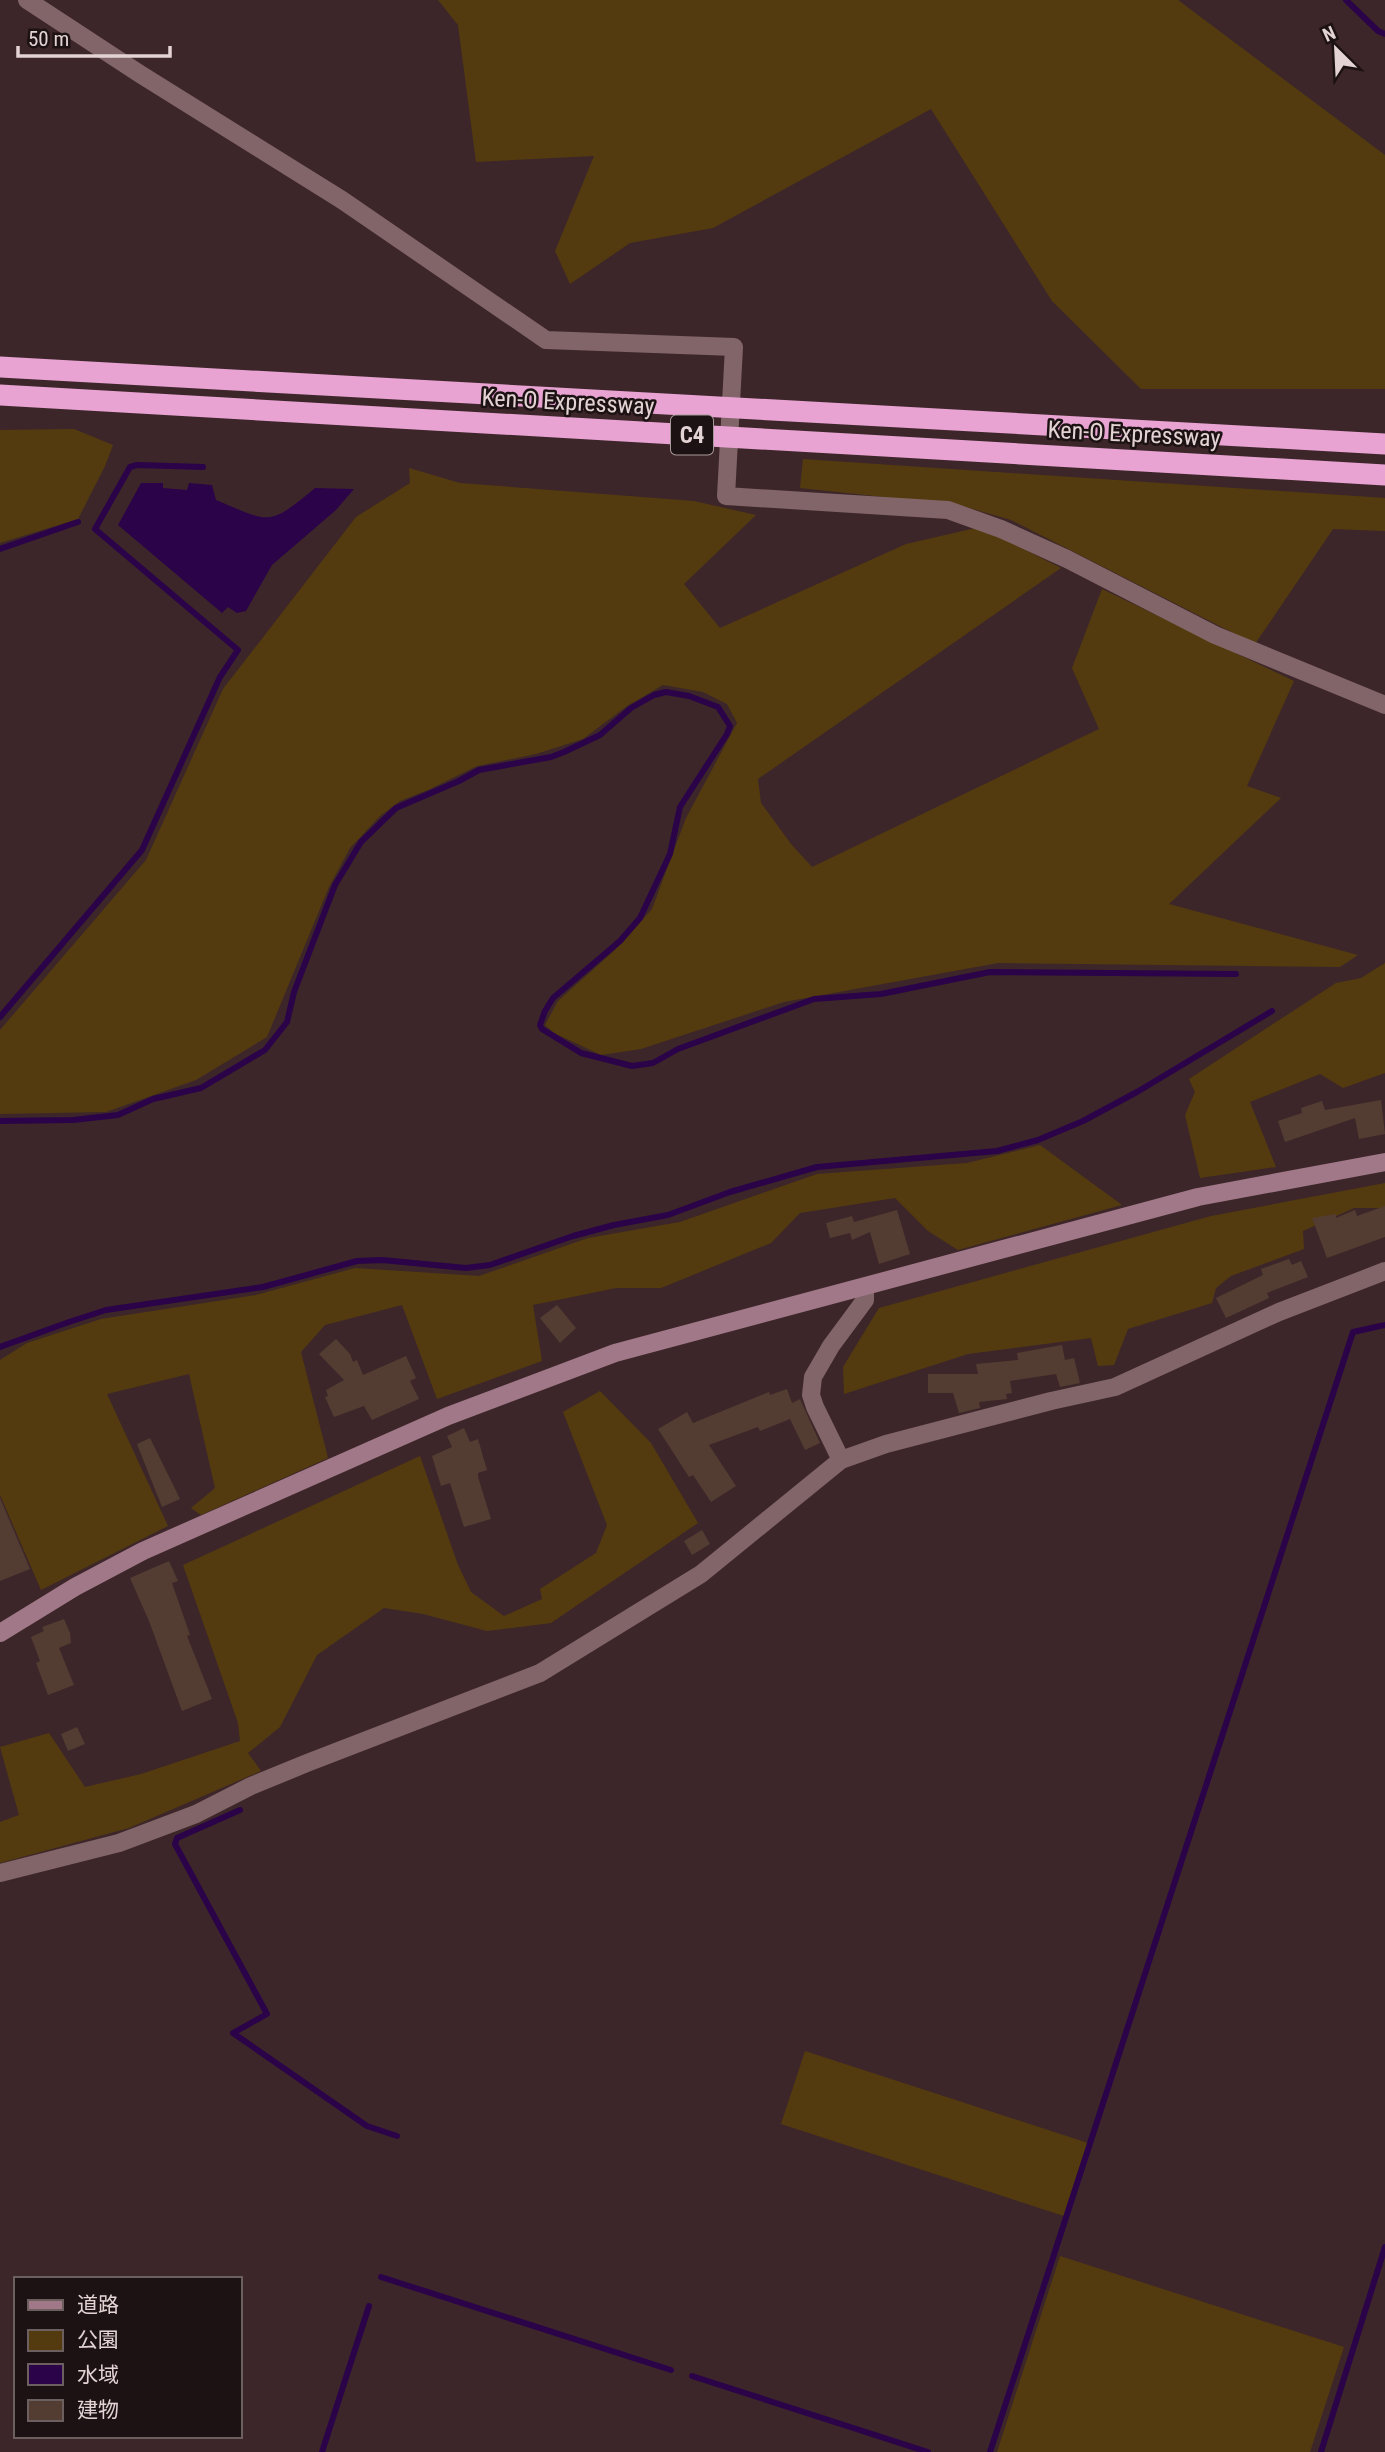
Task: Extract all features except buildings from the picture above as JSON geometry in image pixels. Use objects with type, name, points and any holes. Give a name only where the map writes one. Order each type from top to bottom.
[{"type":"highway","name":"Ken-O Expressway","points":[[0,367],[1385,444]]},
{"type":"highway","name":"Ken-O Expressway","points":[[0,396],[1385,475]]},
{"type":"street","points":[[27,0],[139,74],[342,200],[546,340],[734,347],[726,496],[948,510],[1068,559],[1214,635],[1385,705]]},
{"type":"street","points":[[0,1633],[75,1587],[144,1551],[448,1416],[615,1353],[1198,1196],[1385,1162]]},
{"type":"street","points":[[0,1873],[119,1843],[170,1824],[307,1763],[540,1673],[701,1574],[841,1460],[911,1437],[1115,1387],[1279,1312],[1385,1271]]},
{"type":"street","points":[[841,1460],[815,1407],[811,1395],[813,1377],[831,1346],[866,1300],[865,1287]]},
{"type":"green space","points":[[438,0],[1178,0],[1385,155],[1385,389],[1141,389],[1052,301],[931,109],[713,228],[630,243],[570,284],[555,251],[594,156],[476,162],[458,25]]},
{"type":"green space","points":[[74,429],[113,445],[78,519],[0,543],[0,430]]},
{"type":"green space","points":[[803,459],[1385,498],[1385,531],[1333,529],[1255,644],[1011,520],[959,505],[800,488]]},
{"type":"green space","points":[[409,468],[460,483],[694,501],[756,515],[684,584],[720,628],[906,544],[980,527],[1061,568],[758,779],[761,803],[812,867],[1099,729],[1072,668],[1102,589],[1294,681],[1247,786],[1281,798],[1169,904],[1358,955],[1340,967],[998,963],[784,1002],[641,1049],[601,1055],[554,1033],[545,1025],[558,1001],[615,950],[652,909],[686,818],[737,723],[727,704],[703,692],[663,685],[627,706],[583,739],[536,754],[477,766],[400,801],[380,816],[350,848],[329,887],[267,1037],[196,1080],[106,1112],[0,1114],[0,1030],[146,860],[223,689],[356,517],[410,483]]},
{"type":"green space","points":[[1385,963],[1385,1073],[1343,1088],[1320,1074],[1250,1102],[1276,1167],[1200,1178],[1185,1115],[1195,1092],[1189,1079],[1336,983],[1361,978]]},
{"type":"green space","points":[[1040,1145],[1122,1205],[958,1250],[928,1231],[895,1198],[800,1213],[771,1243],[661,1288],[616,1288],[533,1305],[542,1361],[437,1399],[402,1305],[325,1325],[301,1352],[328,1458],[201,1515],[191,1508],[215,1488],[189,1374],[107,1394],[168,1526],[41,1590],[0,1495],[0,1360],[27,1343],[101,1319],[256,1295],[355,1268],[479,1276],[588,1238],[680,1222],[817,1174],[967,1163]]},
{"type":"green space","points":[[1385,1183],[1385,1208],[1354,1208],[1303,1231],[1304,1249],[1231,1276],[1216,1288],[1212,1303],[1128,1329],[1114,1365],[1098,1366],[1091,1338],[968,1354],[844,1394],[843,1367],[879,1308],[1211,1216]]},
{"type":"green space","points":[[600,1391],[651,1443],[698,1523],[551,1623],[487,1631],[423,1614],[384,1608],[317,1655],[280,1727],[248,1753],[261,1771],[129,1828],[0,1863],[0,1822],[19,1815],[0,1747],[49,1733],[85,1787],[141,1774],[240,1741],[238,1723],[183,1565],[420,1456],[458,1565],[471,1592],[504,1616],[542,1599],[540,1589],[596,1553],[607,1525],[563,1412]]},
{"type":"green space","points":[[805,2051],[1091,2144],[1067,2217],[781,2124]]},
{"type":"green space","points":[[1060,2256],[1344,2347],[1310,2452],[997,2452]]},
{"type":"water","points":[[141,483],[163,483],[163,488],[187,490],[189,483],[212,485],[216,500],[259,517],[278,515],[315,488],[354,489],[336,510],[272,565],[246,611],[237,613],[228,607],[222,613],[118,525]]},
{"type":"waterway","points":[[1346,0],[1378,31],[1385,34]]},
{"type":"waterway","points":[[0,1017],[142,850],[220,677],[238,650],[95,529],[130,467],[203,467]]},
{"type":"waterway","points":[[0,549],[78,522]]},
{"type":"waterway","points":[[0,1121],[73,1120],[118,1115],[153,1099],[201,1088],[265,1050],[287,1022],[294,992],[335,885],[361,842],[396,808],[479,770],[551,757],[564,752],[600,735],[631,708],[654,695],[666,692],[689,696],[718,707],[730,726],[680,807],[670,854],[640,918],[620,941],[553,998],[545,1011],[540,1025],[542,1029],[581,1053],[632,1066],[653,1063],[678,1049],[814,999],[881,994],[990,972],[1236,974]]},
{"type":"waterway","points":[[0,1347],[106,1310],[263,1287],[357,1261],[382,1260],[466,1268],[490,1265],[573,1236],[668,1215],[730,1192],[817,1167],[997,1151],[1038,1140],[1083,1121],[1272,1011]]},
{"type":"waterway","points":[[990,2452],[1353,1332],[1385,1325]]},
{"type":"waterway","points":[[240,1810],[177,1838],[175,1844],[267,2014],[233,2033],[367,2126],[397,2136]]},
{"type":"waterway","points":[[1321,2452],[1385,2247]]},
{"type":"waterway","points":[[381,2277],[671,2370]]},
{"type":"waterway","points":[[322,2452],[369,2306]]},
{"type":"waterway","points":[[692,2376],[928,2452]]}]
